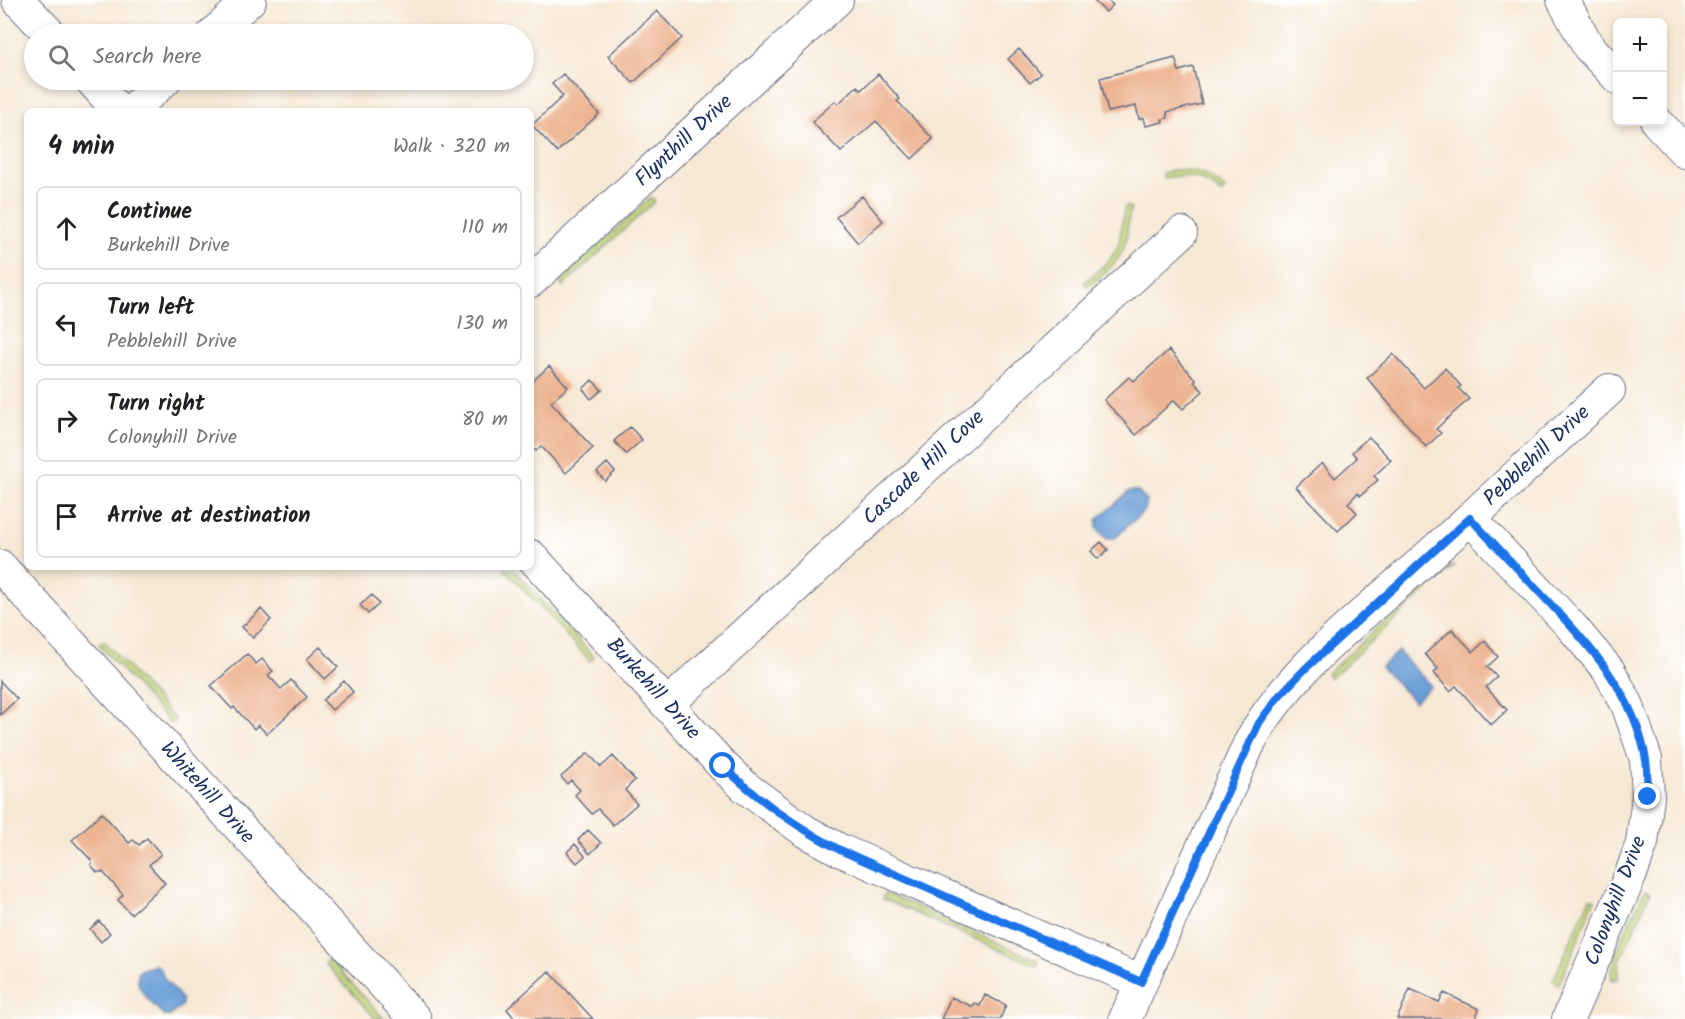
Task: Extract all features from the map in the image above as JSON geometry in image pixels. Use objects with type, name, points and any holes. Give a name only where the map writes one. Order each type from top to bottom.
[{"type":"street","points":[[18,0],[41,24]]},
{"type":"street","points":[[224,24],[250,0]]},
{"type":"street","name":"Flynthill Drive","points":[[534,278],[837,0]]},
{"type":"street","points":[[1563,0],[1588,46],[1613,74]]},
{"type":"street","points":[[100,90],[116,108]]},
{"type":"street","points":[[134,108],[154,90]]},
{"type":"street","points":[[1661,126],[1685,152]]},
{"type":"street","name":"Cascade Hill Cove","points":[[668,704],[1181,233]]},
{"type":"street","name":"Pebblehill Drive","points":[[1125,1019],[1259,723],[1278,697],[1306,668],[1610,390]]},
{"type":"street","name":"Colonyhill Drive","points":[[1470,518],[1604,664],[1627,704],[1646,759],[1648,797],[1642,843],[1574,1017]]},
{"type":"street","name":"Burkehill Drive","points":[[534,559],[723,766],[745,787],[805,831],[851,855],[1141,982]]},
{"type":"street","name":"Whitehill Drive","points":[[0,566],[415,1019]]},
{"type":"green space","points":[[1173,170],[1202,174],[1214,180],[1225,190],[1221,193],[1194,178],[1180,176],[1164,178],[1163,173]]},
{"type":"green space","points":[[651,197],[655,201],[563,286],[559,282]]},
{"type":"green space","points":[[1126,206],[1131,208],[1124,248],[1111,267],[1088,287],[1084,283],[1106,263],[1118,246]]},
{"type":"green space","points":[[1456,565],[1331,678],[1327,674],[1437,573]]},
{"type":"green space","points":[[506,570],[514,570],[594,657],[590,661]]},
{"type":"green space","points":[[104,641],[175,720],[171,724],[99,645]]},
{"type":"green space","points":[[1645,891],[1650,893],[1620,961],[1618,979],[1612,980],[1612,970],[1619,947]]},
{"type":"green space","points":[[885,893],[1039,961],[1037,966],[883,899]]},
{"type":"green space","points":[[1590,898],[1595,900],[1559,984],[1553,981]]},
{"type":"green space","points":[[329,959],[384,1019],[376,1019],[325,963]]},
{"type":"water","points":[[1129,491],[1137,491],[1146,500],[1146,509],[1114,539],[1107,539],[1097,528],[1097,520]]},
{"type":"water","points":[[1398,651],[1431,686],[1414,702],[1381,667]]},
{"type":"water","points":[[156,965],[182,999],[182,1005],[170,1016],[164,1016],[144,995],[138,983],[140,970]]},
{"type":"building","points":[[1093,0],[1107,0],[1113,5],[1106,12]]},
{"type":"building","points":[[657,11],[682,38],[633,83],[608,56]]},
{"type":"building","points":[[1019,49],[1041,74],[1030,83],[1008,59]]},
{"type":"building","points":[[1175,58],[1179,71],[1193,67],[1202,104],[1167,112],[1168,118],[1162,119],[1163,122],[1146,126],[1144,118],[1139,119],[1136,106],[1108,112],[1100,78]]},
{"type":"building","points":[[563,74],[599,114],[557,152],[534,127],[534,123],[563,96],[552,84]]},
{"type":"building","points":[[878,74],[900,99],[897,101],[933,139],[912,159],[876,121],[841,152],[812,122],[835,101],[838,104],[857,86],[861,90]]},
{"type":"building","points":[[862,196],[883,221],[858,243],[836,217]]},
{"type":"building","points":[[1169,350],[1203,391],[1183,409],[1174,400],[1136,435],[1104,400],[1129,377],[1134,381]]},
{"type":"building","points":[[1393,354],[1424,388],[1445,368],[1461,386],[1458,388],[1469,399],[1436,429],[1441,433],[1426,447],[1367,378]]},
{"type":"building","points":[[549,366],[568,387],[551,402],[593,448],[566,473],[541,446],[536,451],[534,449],[534,380]]},
{"type":"building","points":[[592,380],[602,390],[591,399],[583,389]]},
{"type":"building","points":[[630,427],[642,440],[626,454],[614,441]]},
{"type":"building","points":[[1369,437],[1391,460],[1374,476],[1378,480],[1360,496],[1358,493],[1348,503],[1357,513],[1338,531],[1296,487],[1322,463],[1335,478],[1357,458],[1352,452]]},
{"type":"building","points":[[607,463],[615,472],[605,481],[597,472]]},
{"type":"building","points":[[1101,542],[1108,550],[1098,559],[1091,551]]},
{"type":"building","points":[[372,595],[379,604],[368,614],[360,605]]},
{"type":"building","points":[[261,609],[271,620],[253,638],[242,627]]},
{"type":"building","points":[[1452,629],[1473,652],[1485,641],[1498,657],[1487,667],[1497,677],[1486,687],[1507,710],[1491,725],[1456,686],[1450,691],[1434,673],[1438,669],[1425,654]]},
{"type":"building","points":[[320,647],[338,667],[325,679],[307,659]]},
{"type":"building","points":[[247,654],[256,664],[262,659],[273,671],[268,675],[281,689],[291,680],[307,697],[267,734],[258,725],[254,729],[211,686]]},
{"type":"building","points":[[0,681],[17,699],[0,715]]},
{"type":"building","points":[[344,681],[353,692],[332,710],[323,700]]},
{"type":"building","points":[[588,753],[601,767],[613,756],[635,780],[625,790],[637,804],[613,825],[598,809],[592,814],[575,795],[580,790],[571,780],[567,784],[561,777]]},
{"type":"building","points":[[102,813],[129,843],[133,840],[139,845],[147,838],[161,854],[149,865],[165,883],[131,914],[118,900],[123,895],[103,872],[97,872],[91,865],[92,861],[72,840]]},
{"type":"building","points":[[588,830],[601,843],[590,854],[578,840]]},
{"type":"building","points":[[575,844],[585,856],[577,863],[567,852]]},
{"type":"building","points":[[99,921],[110,933],[101,942],[90,929]]},
{"type":"building","points":[[549,971],[593,1019],[515,1019],[507,1009]]},
{"type":"building","points":[[1410,989],[1439,1002],[1444,993],[1479,1009],[1475,1019],[1397,1019]]},
{"type":"building","points":[[985,995],[1006,1005],[1000,1019],[941,1019],[951,997],[973,1007],[974,1003],[980,1006]]},
{"type":"route","points":[[723,766],[764,803],[805,831],[840,850],[1141,982],[1259,723],[1278,697],[1306,668],[1470,518],[1572,627],[1609,671],[1627,704],[1646,759],[1648,797]]}]
